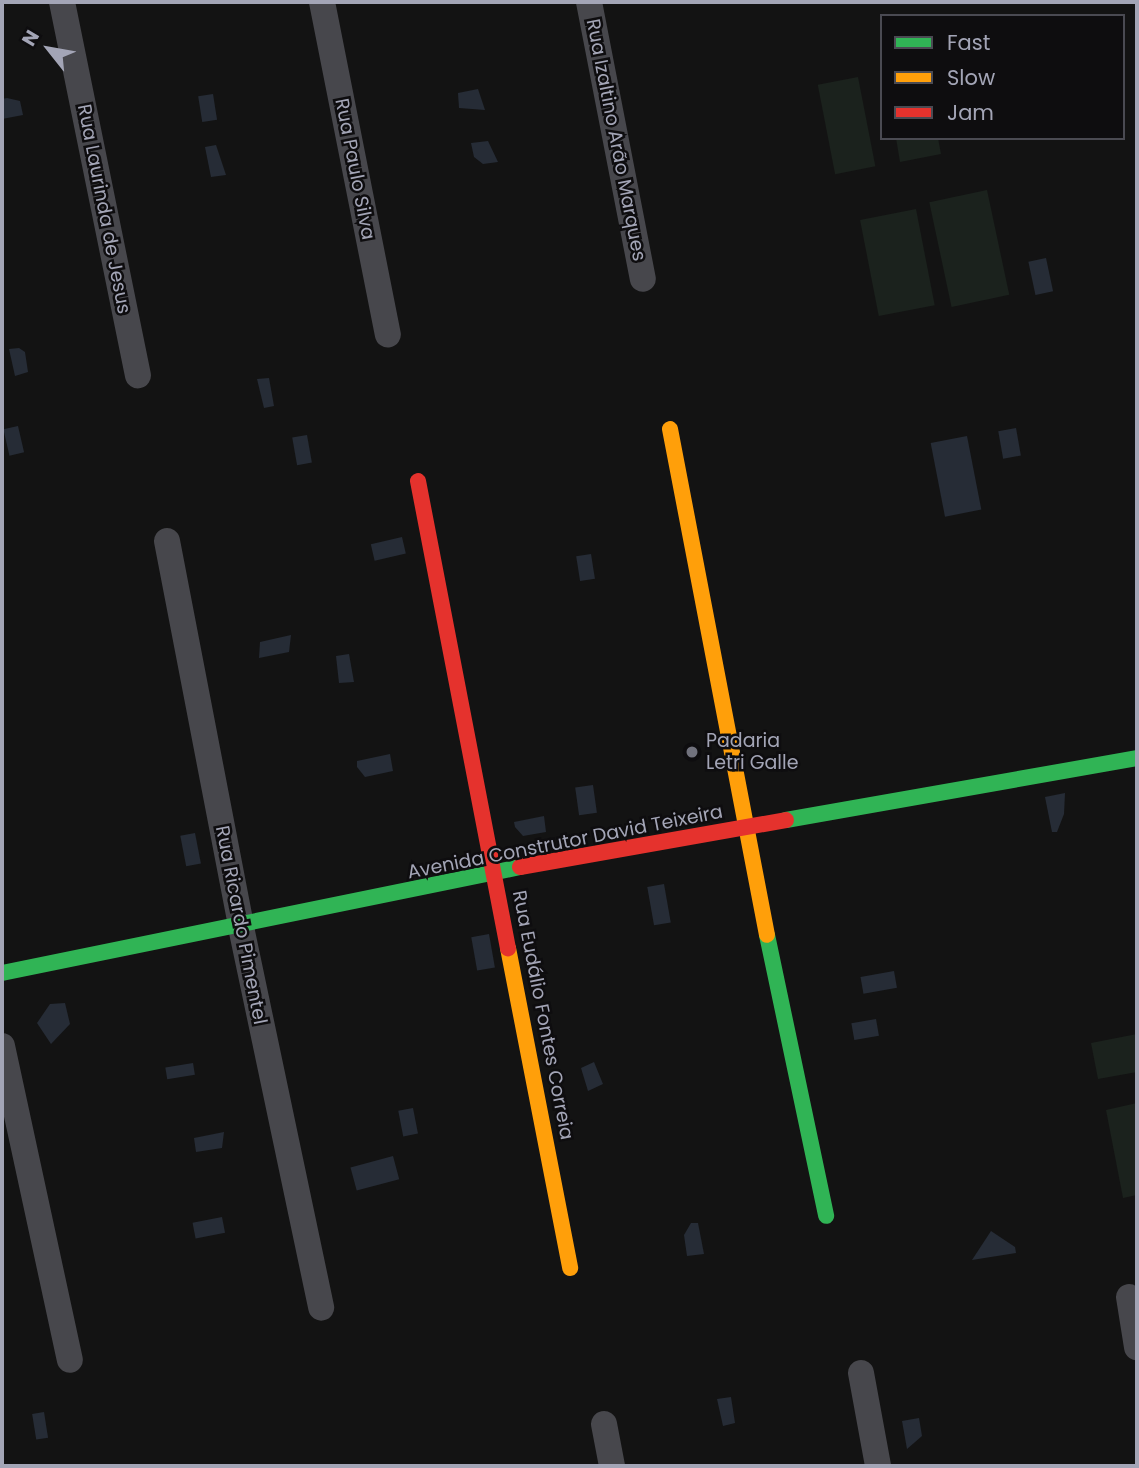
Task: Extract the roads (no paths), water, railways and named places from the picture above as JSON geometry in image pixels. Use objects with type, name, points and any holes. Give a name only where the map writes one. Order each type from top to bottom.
[{"type":"street","name":"Rua Laurinda de Jesus","points":[[62,2],[138,375]]},
{"type":"street","name":"Rua Paulo Silva","points":[[322,2],[388,335]]},
{"type":"street","name":"Rua Izaltino Arão Marques","points":[[589,2],[643,279]]},
{"type":"street","points":[[670,429],[745,829],[826,1216]]},
{"type":"street","name":"Rua Eudálio Fontes Correia","points":[[418,481],[570,1268]]},
{"type":"street","name":"Rua Ricardo Pimentel","points":[[167,541],[241,927],[321,1308]]},
{"type":"street","name":"Avenida Construtor David Teixeira","points":[[2,973],[241,927],[494,872],[1137,758]]},
{"type":"street","points":[[2,1046],[71,1360]]},
{"type":"street","points":[[1129,1297],[1137,1347]]},
{"type":"street","points":[[861,1373],[877,1466]]},
{"type":"street","points":[[604,1424],[612,1466]]},
{"type":"place","name":"Padaria Letri Galle","points":[[692,752]]}]
